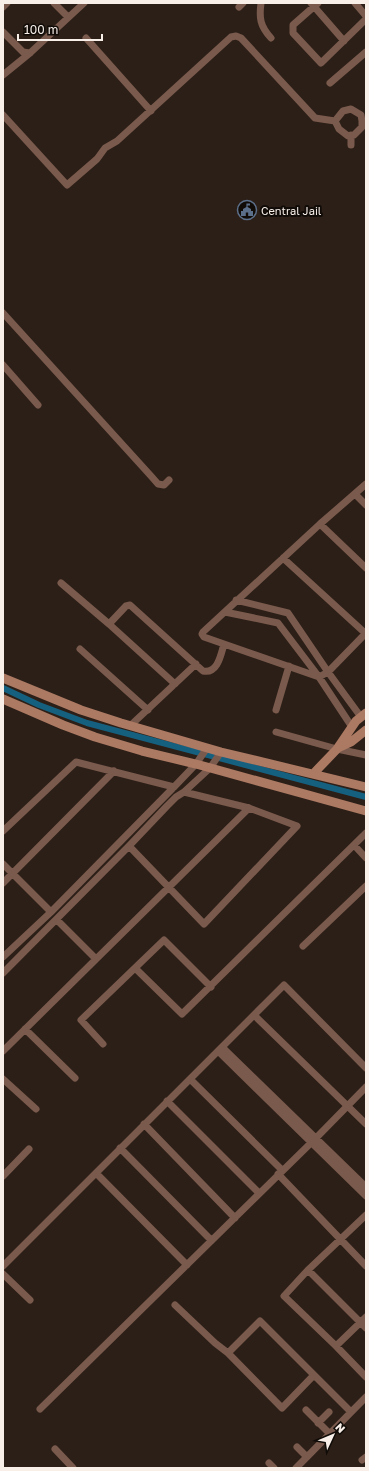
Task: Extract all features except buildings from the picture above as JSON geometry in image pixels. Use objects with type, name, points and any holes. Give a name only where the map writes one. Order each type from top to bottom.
[{"type":"street","points":[[3,7],[7,3]]},
{"type":"street","points":[[54,3],[68,17]]},
{"type":"street","points":[[3,74],[30,53],[84,3]]},
{"type":"street","points":[[261,3],[261,23],[264,30],[271,38]]},
{"type":"street","points":[[355,3],[366,16]]},
{"type":"street","points":[[344,41],[314,4],[293,25],[294,33],[321,63],[344,41],[366,19]]},
{"type":"street","points":[[3,32],[23,52],[30,53]]},
{"type":"street","points":[[3,115],[67,184],[97,159],[105,148],[116,141],[151,111],[231,37],[236,36],[241,38],[315,118],[335,121]]},
{"type":"street","points":[[86,38],[151,111]]},
{"type":"street","points":[[330,83],[366,52]]},
{"type":"street","points":[[351,110],[363,113],[362,128],[360,131],[351,136],[345,134],[335,121],[344,111],[351,110]]},
{"type":"street","points":[[351,136],[351,145]]},
{"type":"street","points":[[3,313],[150,476],[158,484],[164,485],[170,480]]},
{"type":"street","points":[[3,365],[38,404]]},
{"type":"street","points":[[283,558],[366,633],[328,672],[318,677],[204,637],[202,634],[236,600],[320,524],[366,484]]},
{"type":"street","points":[[355,494],[366,505]]},
{"type":"street","points":[[320,524],[366,568]]},
{"type":"street","points":[[61,583],[175,684]]},
{"type":"street","points":[[236,600],[288,613],[328,672],[363,715],[352,727],[337,749],[314,773]]},
{"type":"street","points":[[109,624],[126,606],[130,605],[203,671],[208,672],[214,669],[220,659],[224,644]]},
{"type":"street","points":[[225,612],[278,623],[318,677],[352,727]]},
{"type":"street","points":[[80,649],[148,710]]},
{"type":"street","points":[[131,725],[196,664]]},
{"type":"street","points":[[276,710],[289,666]]},
{"type":"street","points":[[3,678],[80,710],[220,754],[314,773],[366,787]]},
{"type":"street","points":[[3,699],[62,725],[95,737],[142,751],[197,762],[366,811]]},
{"type":"street","points":[[337,749],[351,742],[366,730]]},
{"type":"street","points":[[276,732],[337,749],[366,755]]},
{"type":"street","points":[[3,957],[51,912],[174,787],[207,749]]},
{"type":"street","points":[[3,973],[57,920],[176,797],[184,792],[211,766],[220,754]]},
{"type":"street","points":[[3,831],[76,762],[174,787]]},
{"type":"street","points":[[3,883],[114,771]]},
{"type":"street","points":[[129,846],[204,924],[298,826],[249,808],[184,792]]},
{"type":"street","points":[[3,1051],[249,808]]},
{"type":"street","points":[[135,968],[182,1014],[366,833]]},
{"type":"street","points":[[354,845],[366,858]]},
{"type":"street","points":[[3,864],[51,912]]},
{"type":"street","points":[[303,946],[366,886]]},
{"type":"street","points":[[57,920],[96,958]]},
{"type":"street","points":[[103,1044],[81,1020],[164,940],[211,987]]},
{"type":"street","points":[[3,1266],[284,985],[366,1068]]},
{"type":"street","points":[[254,1015],[366,1124]]},
{"type":"street","points":[[25,1029],[75,1078]]},
{"type":"street","points":[[220,1049],[314,1140],[366,1187]]},
{"type":"street","points":[[3,1079],[36,1109]]},
{"type":"street","points":[[190,1079],[280,1172],[339,1240],[366,1266]]},
{"type":"street","points":[[40,1409],[348,1107],[366,1087]]},
{"type":"street","points":[[167,1101],[259,1193]]},
{"type":"street","points":[[144,1124],[235,1218]]},
{"type":"street","points":[[314,1140],[366,1196]]},
{"type":"street","points":[[120,1148],[211,1240]]},
{"type":"street","points":[[3,1176],[29,1149]]},
{"type":"street","points":[[96,1173],[188,1264]]},
{"type":"street","points":[[366,1215],[308,1270],[284,1296],[366,1377]]},
{"type":"street","points":[[308,1270],[364,1323],[336,1346]]},
{"type":"street","points":[[3,1274],[30,1300]]},
{"type":"street","points":[[175,1305],[215,1344],[228,1354],[282,1408],[314,1375]]},
{"type":"street","points":[[228,1354],[260,1321],[351,1412]]},
{"type":"street","points":[[296,1468],[366,1397]]},
{"type":"street","points":[[306,1410],[330,1434]]},
{"type":"street","points":[[318,1423],[329,1412]]},
{"type":"street","points":[[297,1447],[307,1457]]},
{"type":"street","points":[[55,1449],[73,1468]]},
{"type":"waterway","points":[[3,688],[39,705],[87,723],[366,797]]},
{"type":"place","name":"Central Jail","points":[[247,210]]}]
